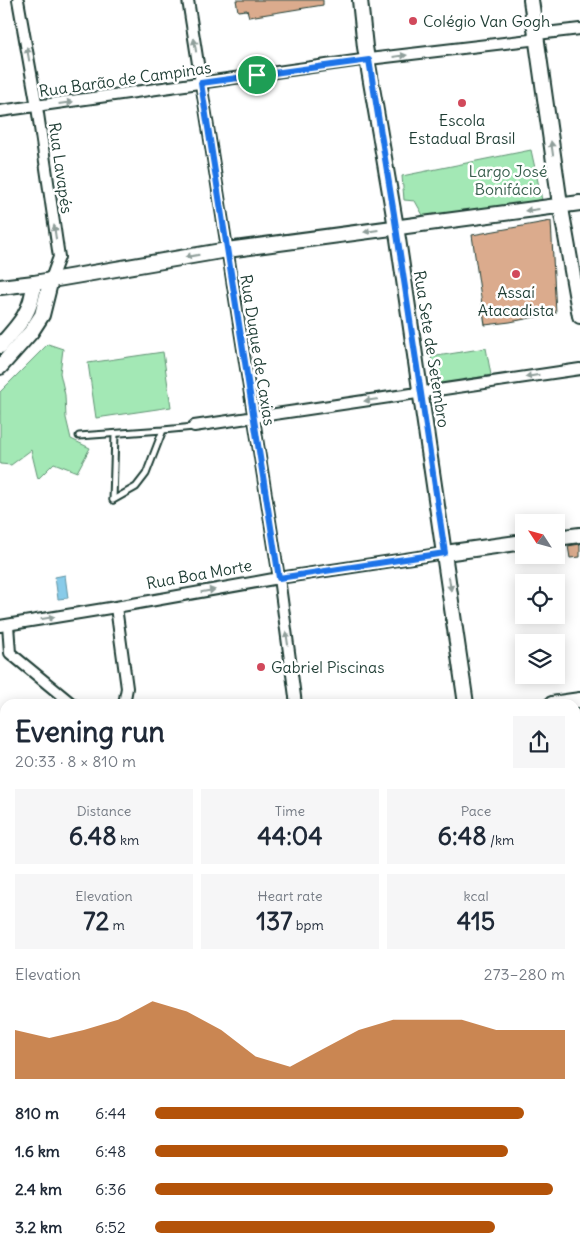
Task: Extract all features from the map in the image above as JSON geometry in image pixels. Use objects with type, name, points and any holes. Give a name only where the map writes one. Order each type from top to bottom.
[{"type":"main road","name":"Rua Sete de Setembro","points":[[360,0],[396,227],[465,699]]},
{"type":"main road","points":[[531,0],[558,197],[580,316]]},
{"type":"main road","points":[[0,287],[34,283],[227,250],[580,203]]},
{"type":"main road","points":[[0,367],[31,332],[42,315],[51,279]]},
{"type":"main road","points":[[0,346],[23,321],[30,306],[34,283]]},
{"type":"main road","points":[[565,537],[580,535]]},
{"type":"main road","name":"Rua Boa Morte","points":[[445,553],[515,543]]},
{"type":"street","name":"Rua Lavapés","points":[[18,0],[37,107],[59,256],[51,279]]},
{"type":"street","name":"Rua Duque de Caxias","points":[[188,0],[252,418],[279,578],[295,699]]},
{"type":"street","name":"Rua Barão de Campinas","points":[[0,112],[369,60],[530,40],[537,34],[580,29]]},
{"type":"street","points":[[194,426],[580,369]]},
{"type":"street","name":"Rua Boa Morte","points":[[4,626],[279,578],[445,553]]},
{"type":"street","points":[[116,607],[127,688],[125,699]]},
{"type":"street","points":[[4,626],[10,653],[66,699]]},
{"type":"lane","points":[[79,436],[194,426]]},
{"type":"lane","points":[[116,434],[113,500],[136,487],[146,474],[164,430]]},
{"type":"green space","name":"Largo José Bonifácio","points":[[531,150],[542,200],[424,217],[415,201],[404,200],[402,176]]},
{"type":"green space","points":[[48,344],[63,349],[60,373],[71,439],[90,448],[77,472],[54,463],[38,479],[31,450],[11,465],[0,464],[0,392]]},
{"type":"green space","points":[[486,348],[491,375],[436,385],[431,357]]},
{"type":"green space","points":[[163,352],[171,407],[96,418],[88,363]]},
{"type":"water","points":[[65,575],[68,598],[58,599],[55,577]]},
{"type":"building","points":[[236,0],[323,0],[323,5],[249,17],[247,10],[238,11]]},
{"type":"building","name":"Assaí Atacadista","points":[[551,221],[556,313],[485,325],[472,235]]},
{"type":"building","points":[[580,544],[580,557],[570,558],[568,546]]},
{"type":"place","name":"Colégio Van Gogh","points":[[413,21]]},
{"type":"place","name":"Escola Estadual Brasil","points":[[462,103]]},
{"type":"place","name":"Assaí Atacadista","points":[[516,274]]},
{"type":"place","name":"Gabriel Piscinas","points":[[261,667]]},
{"type":"route","points":[[369,60],[445,553],[279,578],[252,418],[201,83],[257,75],[369,60]]}]
